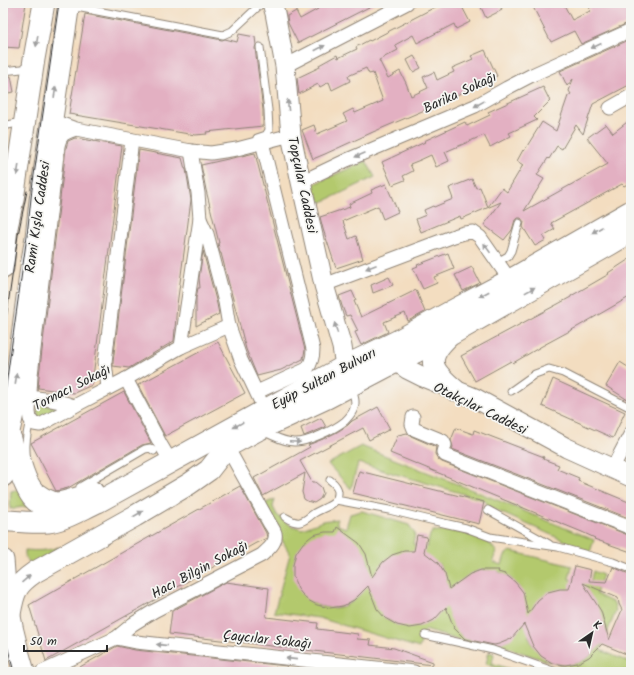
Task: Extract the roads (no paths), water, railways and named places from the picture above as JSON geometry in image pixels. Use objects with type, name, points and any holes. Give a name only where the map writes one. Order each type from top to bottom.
[{"type":"main road","name":"Rami Kışla Caddesi","points":[[4,254],[8,200],[25,121],[44,3]]},
{"type":"main road","name":"Topçular Caddesi","points":[[272,3],[285,66],[291,135],[324,285],[342,347],[345,366]]},
{"type":"main road","name":"Rami Kışla Caddesi","points":[[3,476],[6,445],[14,409],[17,374],[51,120],[69,4]]},
{"type":"main road","name":"Eyüp Sultan Bulvarı","points":[[631,211],[510,280],[390,362],[351,385],[327,398],[258,430],[71,529],[60,533],[35,535],[11,526],[49,522],[63,518],[98,502],[171,462],[260,401],[345,366],[390,362],[452,334],[631,232]]},
{"type":"main road","points":[[452,334],[438,348],[434,356],[433,363],[438,374],[456,390]]},
{"type":"main road","name":"Otakçılar Caddesi","points":[[390,362],[475,398],[567,448],[631,477]]},
{"type":"main road","name":"Otakçılar Caddesi","points":[[390,362],[489,411],[533,435],[567,448]]},
{"type":"main road","points":[[327,398],[341,383],[345,376],[345,366]]},
{"type":"main road","points":[[10,431],[16,458],[24,480],[33,499],[38,503],[51,504],[80,498],[106,486],[154,460],[171,462]]},
{"type":"main road","points":[[10,614],[16,590],[24,580],[35,572],[189,484],[209,470],[227,447]]},
{"type":"main road","points":[[3,560],[6,591],[15,641],[24,672]]},
{"type":"street","points":[[285,66],[407,3]]},
{"type":"street","name":"Barika Sokağı","points":[[301,182],[348,160],[475,106],[532,75],[631,30]]},
{"type":"street","points":[[610,108],[631,96]]},
{"type":"street","points":[[51,120],[76,129],[191,151],[211,153],[237,149],[291,135]]},
{"type":"street","name":"Tornacı Sokağı","points":[[76,129],[64,134],[60,138],[59,142],[31,375],[29,397],[30,419],[34,424],[40,425],[182,347],[229,326]]},
{"type":"street","points":[[108,388],[105,362],[132,140]]},
{"type":"street","points":[[200,219],[207,234],[225,302],[229,326],[241,360],[260,401],[307,369],[313,357],[313,349],[262,142]]},
{"type":"street","points":[[182,347],[200,219],[198,193],[191,151]]},
{"type":"street","points":[[324,285],[454,236],[473,232],[480,237],[510,280]]},
{"type":"street","points":[[126,379],[171,462]]},
{"type":"street","points":[[29,397],[65,402],[74,406]]},
{"type":"street","points":[[413,417],[412,424],[414,429],[443,441],[445,445],[443,452],[445,455],[631,528]]},
{"type":"street","points":[[612,469],[631,433]]},
{"type":"street","name":"Hacı Bilgin Sokağı","points":[[42,672],[116,638],[154,611],[262,555],[270,548],[275,539],[275,533],[227,447]]},
{"type":"street","name":"Çaycılar Sokağı","points":[[116,638],[136,642],[414,672]]},
{"type":"lane","points":[[69,4],[223,35],[232,31],[262,3]]},
{"type":"lane","points":[[237,149],[246,140],[266,135],[269,130],[260,47]]},
{"type":"lane","points":[[3,71],[33,68]]},
{"type":"lane","points":[[3,126],[25,121]]},
{"type":"lane","points":[[497,262],[508,256],[511,251],[519,222]]},
{"type":"lane","points":[[511,391],[535,374],[549,369],[563,373],[631,408]]},
{"type":"lane","points":[[258,430],[283,440],[302,442],[308,441],[345,421],[349,416],[354,408],[355,399],[351,385]]},
{"type":"lane","points":[[30,419],[25,450],[26,458],[31,472],[39,486],[46,492],[56,496],[72,492],[145,449],[150,448],[154,451]]},
{"type":"lane","points":[[285,517],[294,522],[301,522],[314,513],[334,503],[338,497],[338,490],[334,483],[330,480]]},
{"type":"lane","points":[[336,500],[389,510],[426,520],[466,528],[490,537],[556,547],[614,562],[631,569]]},
{"type":"lane","points":[[488,510],[556,547]]},
{"type":"lane","points":[[424,635],[493,650],[556,672]]},
{"type":"tram line","points":[[3,407],[27,236],[32,189],[59,3]]},
{"type":"tram line","points":[[3,340],[18,235],[27,191]]},
{"type":"tram line","points":[[3,630],[14,672]]},
{"type":"tram line","points":[[3,659],[7,672]]}]
